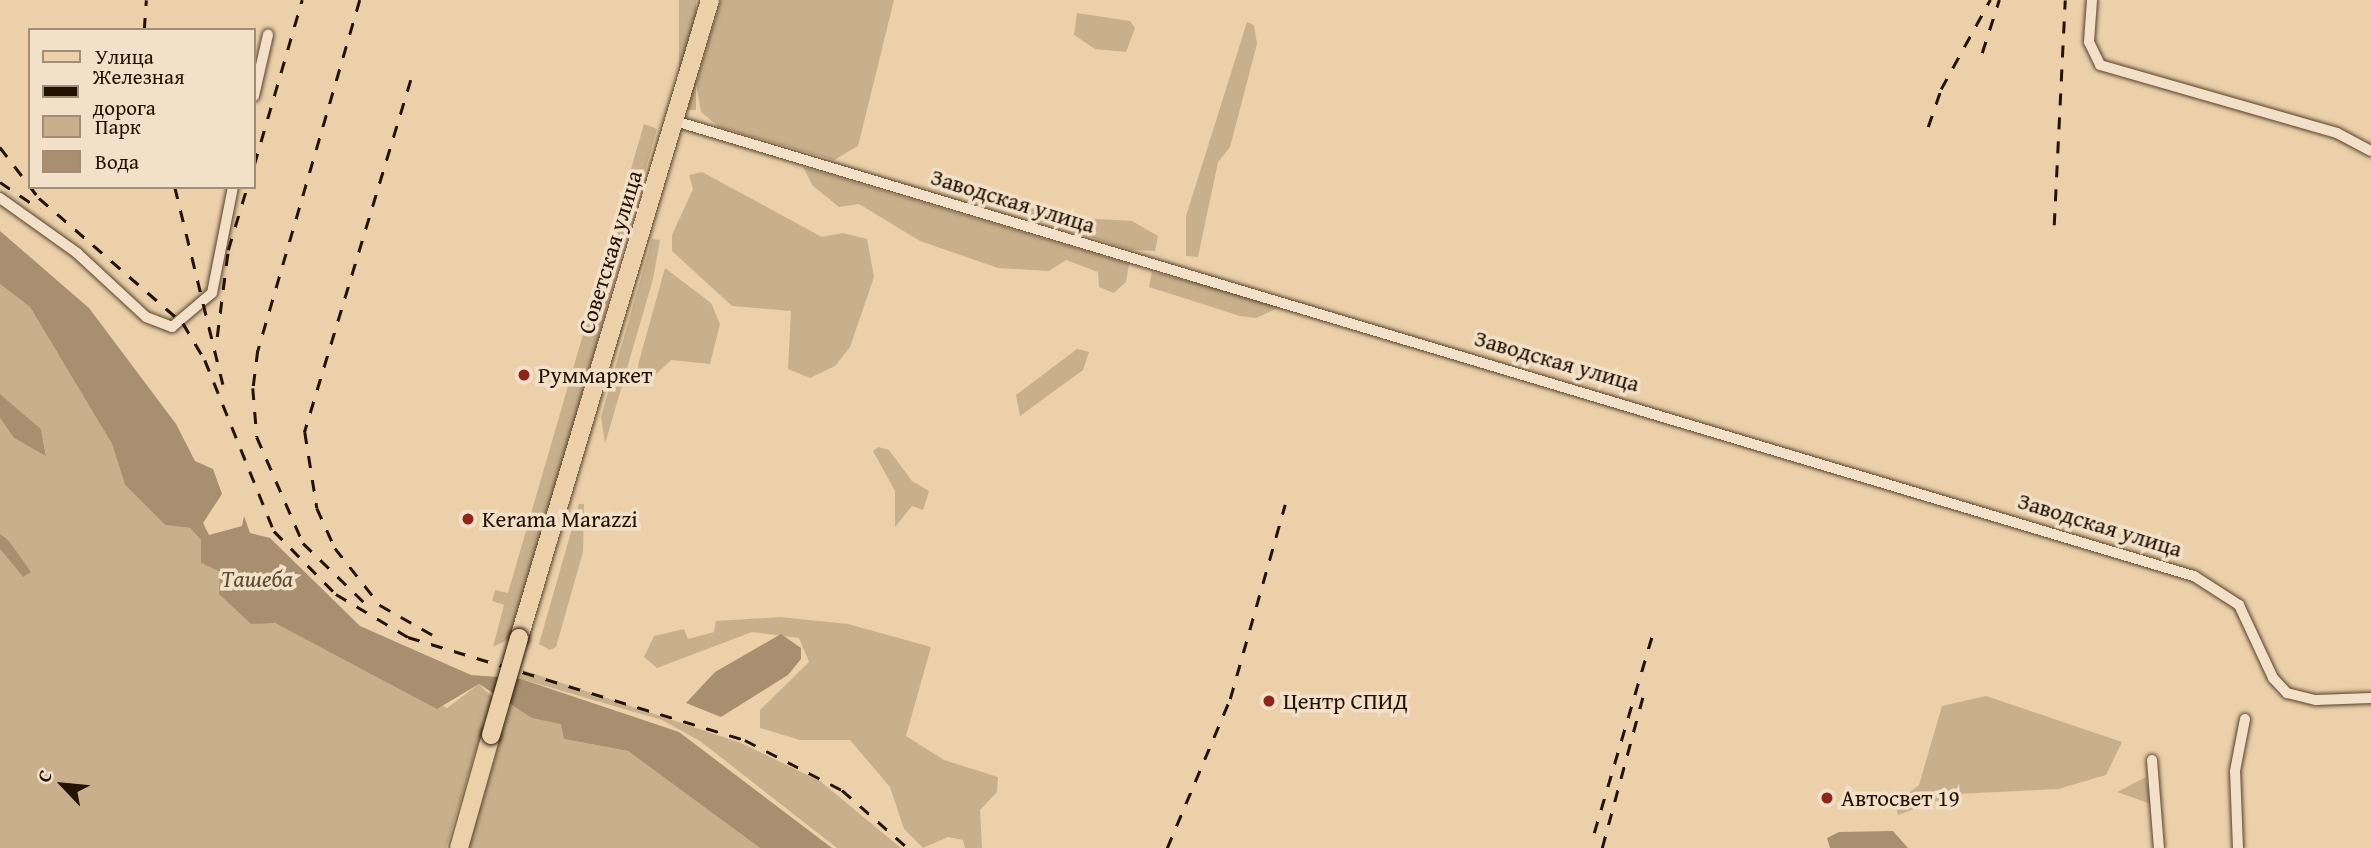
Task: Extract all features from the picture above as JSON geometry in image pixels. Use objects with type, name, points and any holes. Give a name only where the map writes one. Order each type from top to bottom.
[{"type":"main road","name":"Советская улица","points":[[458,848],[710,0]]},
{"type":"street","points":[[2092,0],[2089,41],[2100,65],[2337,133],[2371,151]]},
{"type":"street","points":[[256,87],[268,35]]},
{"type":"street","name":"Заводская улица","points":[[676,121],[2194,576],[2239,605],[2273,678],[2287,693],[2316,700],[2371,698]]},
{"type":"street","points":[[0,198],[77,253],[146,317],[172,327],[212,293],[233,189]]},
{"type":"street","points":[[2238,848],[2235,771],[2245,719]]},
{"type":"street","points":[[2152,760],[2159,848]]},
{"type":"green space","points":[[679,0],[696,0],[696,110],[679,110]]},
{"type":"green space","points":[[721,0],[894,0],[858,146],[834,160],[719,127],[701,112],[696,83]]},
{"type":"green space","points":[[1077,13],[1130,21],[1135,28],[1126,52],[1095,49],[1074,35]]},
{"type":"green space","points":[[1247,22],[1254,25],[1257,44],[1230,147],[1218,162],[1198,257],[1186,256],[1186,216]]},
{"type":"green space","points":[[644,124],[657,129],[573,427],[511,638],[493,647],[504,605],[492,601],[495,590],[508,593]]},
{"type":"green space","points":[[803,167],[1129,264],[1126,282],[1114,293],[1099,287],[1098,272],[1066,260],[1049,271],[998,268],[920,241],[859,204],[839,207],[813,186]]},
{"type":"green space","points":[[702,172],[822,237],[843,233],[867,239],[874,277],[850,347],[835,366],[810,378],[788,369],[791,311],[732,306],[672,251],[672,235],[693,189],[689,175]]},
{"type":"green space","points":[[1010,195],[1080,218],[1132,221],[1158,236],[1155,251],[1132,250],[1020,215],[1006,207]]},
{"type":"green space","points":[[652,239],[660,240],[653,279],[605,444],[601,417]]},
{"type":"green space","points":[[665,268],[711,303],[720,324],[710,364],[671,360],[651,379],[639,375],[638,365]]},
{"type":"green space","points":[[1152,272],[1263,300],[1280,307],[1256,318],[1240,316],[1149,287]]},
{"type":"green space","points":[[0,284],[30,307],[112,444],[125,485],[165,525],[190,528],[201,540],[201,563],[220,572],[251,623],[275,623],[447,708],[479,684],[492,697],[446,848],[0,848],[0,549],[23,577],[0,534],[0,418],[14,438],[46,455],[41,429],[0,394]]},
{"type":"green space","points":[[1077,349],[1089,352],[1083,370],[1020,416],[1016,395]]},
{"type":"green space","points":[[878,447],[889,450],[912,481],[929,491],[923,510],[912,506],[895,527],[895,491],[873,451]]},
{"type":"green space","points":[[579,504],[584,504],[583,552],[556,647],[550,650],[539,644]]},
{"type":"green space","points":[[780,617],[848,624],[931,647],[906,736],[944,760],[998,777],[997,792],[980,810],[982,848],[965,848],[963,840],[948,837],[923,848],[904,829],[890,787],[850,740],[800,740],[760,728],[760,710],[809,662],[799,638],[752,632],[657,668],[644,657],[654,636],[684,629],[688,639],[714,632],[716,621]]},
{"type":"green space","points":[[523,670],[741,743],[820,781],[901,848],[837,848],[700,741],[662,720],[521,679]]},
{"type":"green space","points":[[1986,696],[2122,742],[2106,775],[2058,789],[1956,794],[1898,815],[1895,804],[1919,785],[1942,706]]},
{"type":"green space","points":[[511,705],[562,724],[564,739],[628,751],[760,848],[468,848]]},
{"type":"green space","points":[[2146,777],[2151,804],[2117,792]]},
{"type":"water","name":"Ташеба","points":[[0,231],[89,308],[176,424],[195,461],[213,469],[222,494],[203,523],[209,535],[242,526],[244,516],[250,533],[270,538],[360,626],[471,675],[521,679],[679,732],[832,848],[760,848],[628,751],[564,739],[561,724],[532,718],[479,684],[437,709],[275,623],[251,624],[219,594],[220,572],[201,563],[201,540],[190,528],[165,525],[125,485],[112,444],[30,307],[0,284]]},
{"type":"water","points":[[0,394],[41,429],[46,456],[14,438],[0,418]]},
{"type":"water","points":[[0,534],[9,541],[31,572],[23,577],[0,549]]},
{"type":"water","points":[[781,634],[801,648],[801,659],[788,675],[721,717],[686,703],[715,672]]},
{"type":"water","points":[[1893,831],[1908,848],[1830,848],[1827,838],[1839,832]]},
{"type":"railway","points":[[144,28],[146,0]]},
{"type":"railway","points":[[256,158],[302,0]]},
{"type":"railway","points":[[360,0],[258,350],[253,388],[257,437],[303,543],[365,603]]},
{"type":"railway","points":[[1928,127],[1941,89],[1990,0]]},
{"type":"railway","points":[[1982,53],[1999,0]]},
{"type":"railway","points":[[2054,225],[2065,0]]},
{"type":"railway","points":[[411,80],[305,432],[317,508],[335,548],[380,605],[438,638]]},
{"type":"railway","points":[[0,147],[28,184]]},
{"type":"railway","points":[[0,182],[40,209]]},
{"type":"railway","points":[[32,189],[39,198],[183,323],[205,360],[274,531],[336,594],[408,637],[745,740],[842,790],[908,848]]},
{"type":"railway","points":[[175,189],[223,384]]},
{"type":"railway","points":[[217,337],[228,250],[246,189]]},
{"type":"railway","points":[[1167,848],[1230,699],[1285,505]]},
{"type":"railway","points":[[1594,833],[1654,629]]},
{"type":"railway","points":[[1602,848],[1643,696]]},
{"type":"place","name":"Руммаркет","points":[[524,375]]},
{"type":"place","name":"Kerama Marazzi","points":[[468,519]]},
{"type":"place","name":"Центр СПИД","points":[[1269,701]]},
{"type":"place","name":"Автосвет 19","points":[[1827,798]]}]
